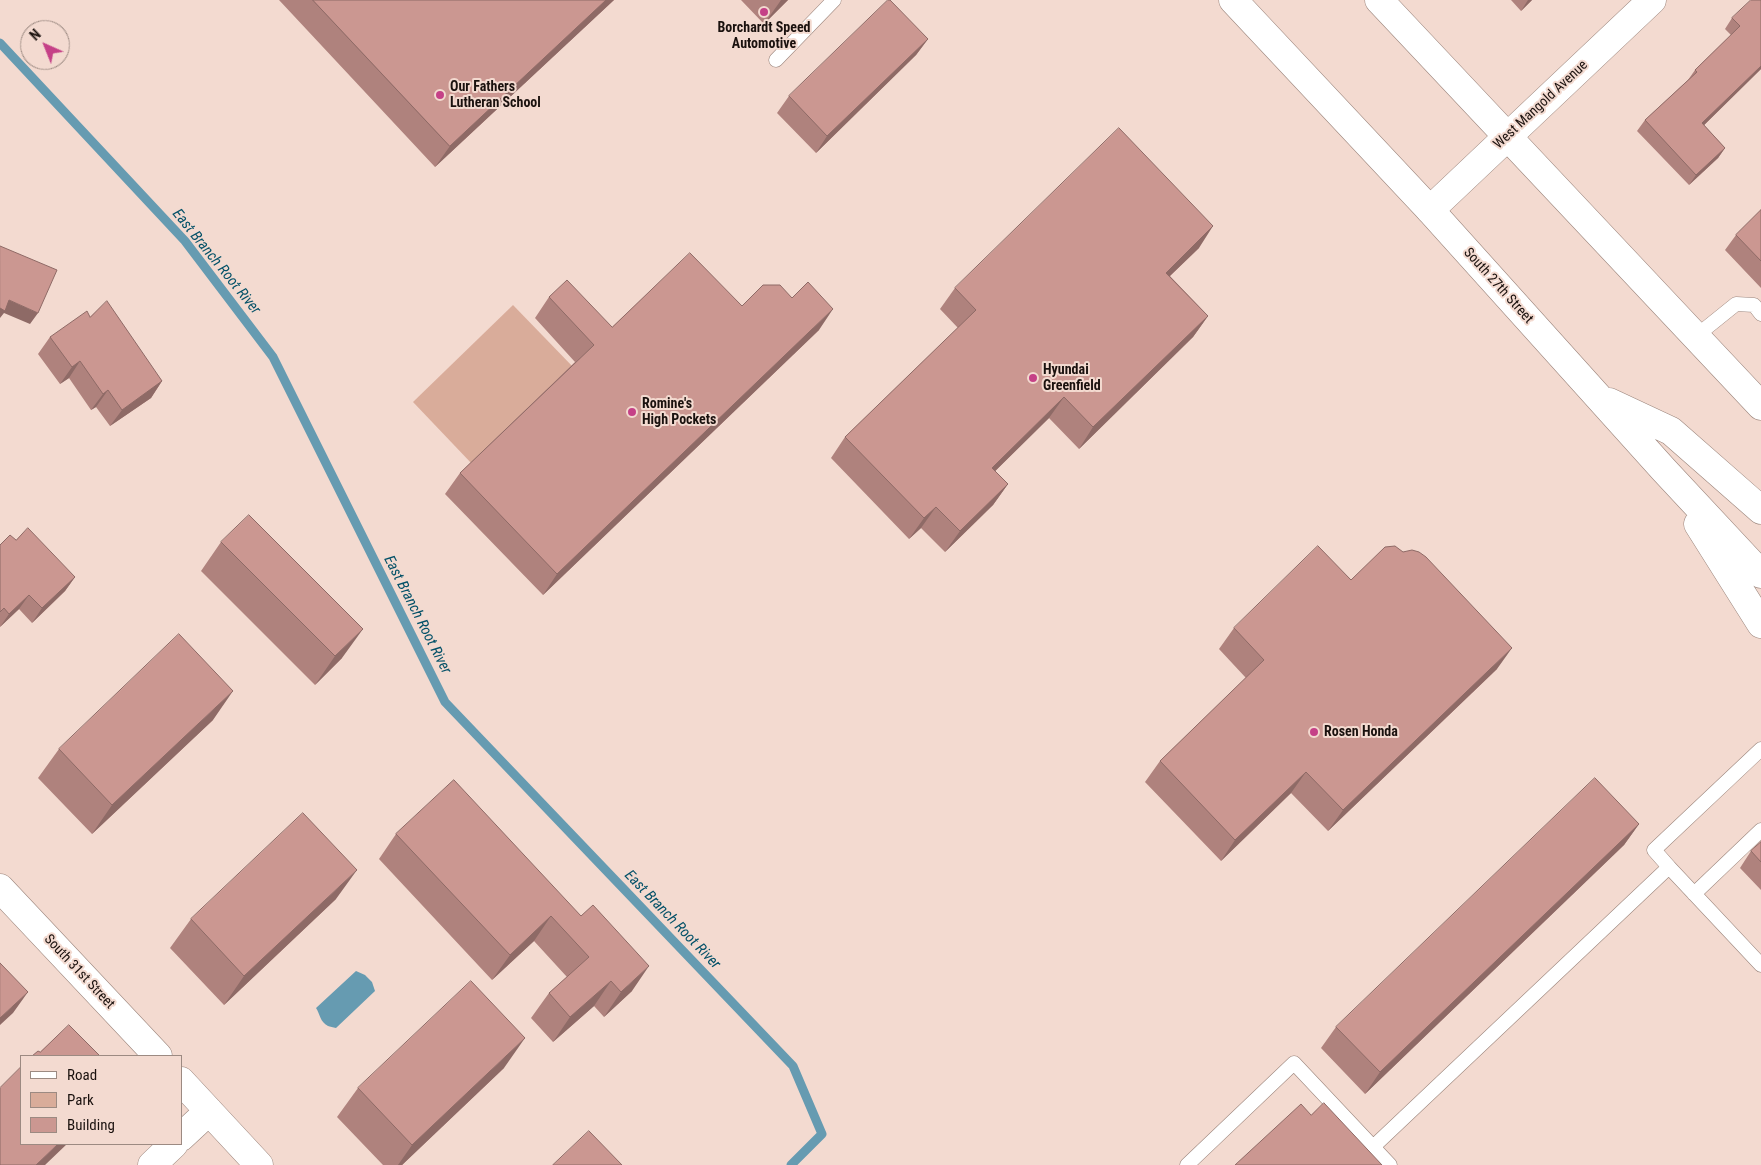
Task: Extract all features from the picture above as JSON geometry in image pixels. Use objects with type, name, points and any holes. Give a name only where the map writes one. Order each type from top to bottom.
[{"type":"main road","name":"South 27th Street","points":[[1233,0],[1430,210],[1664,470],[1761,574]]},
{"type":"main road","points":[[1379,0],[1695,337],[1758,397]]},
{"type":"main road","name":"West Mangold Avenue","points":[[1430,210],[1652,0]]},
{"type":"main road","points":[[1598,397],[1671,431],[1761,510]]},
{"type":"main road","points":[[1664,470],[1761,624]]},
{"type":"main road","name":"South 31st Street","points":[[0,888],[157,1055]]},
{"type":"main road","points":[[182,1082],[259,1165]]},
{"type":"main road","points":[[182,1136],[209,1111]]},
{"type":"main road","points":[[152,1165],[173,1145]]},
{"type":"lane","points":[[776,60],[834,0]]},
{"type":"lane","points":[[1695,337],[1736,304],[1754,305],[1761,314]]},
{"type":"lane","points":[[1761,748],[1654,850],[1761,965]]},
{"type":"lane","points":[[1694,894],[1761,830]]},
{"type":"lane","points":[[1373,1147],[1669,867]]},
{"type":"lane","points":[[1187,1165],[1294,1064],[1390,1165]]},
{"type":"green space","points":[[513,305],[574,368],[473,465],[413,402]]},
{"type":"water","points":[[356,971],[365,975],[372,982],[375,991],[336,1028],[328,1026],[322,1020],[316,1008]]},
{"type":"building","name":"Our Fathers Lutheran School","points":[[313,0],[606,0],[450,146]]},
{"type":"building","points":[[888,0],[928,39],[827,136],[789,96]]},
{"type":"building","points":[[1751,0],[1761,0],[1761,66],[1702,123],[1725,148],[1696,175],[1645,120],[1697,72],[1695,70],[1740,26],[1732,18]]},
{"type":"building","name":"Hyundai Greenfield","points":[[1119,128],[1213,226],[1166,273],[1208,316],[1093,427],[1064,397],[992,468],[1008,484],[960,531],[936,507],[924,518],[845,437],[976,310],[955,288]]},
{"type":"building","points":[[1761,210],[1761,261],[1736,235]]},
{"type":"building","points":[[0,246],[57,270],[38,313],[9,300],[5,311],[0,308]]},
{"type":"building","name":"Romine's High Pockets","points":[[690,253],[742,306],[763,285],[780,285],[792,298],[808,282],[833,309],[557,574],[460,473],[594,345],[549,297],[567,280],[612,327]]},
{"type":"building","points":[[107,301],[162,381],[122,410],[108,390],[103,394],[80,361],[72,367],[50,337],[87,311],[90,317]]},
{"type":"building","points":[[249,515],[363,629],[335,656],[221,542]]},
{"type":"building","points":[[28,528],[75,577],[42,608],[29,595],[9,614],[4,608],[0,612],[0,545],[10,535],[16,540]]},
{"type":"building","name":"Rosen Honda","points":[[1318,546],[1351,580],[1385,547],[1395,546],[1403,552],[1412,550],[1419,552],[1426,557],[1512,648],[1343,810],[1306,772],[1235,840],[1160,761],[1264,660],[1234,628]]},
{"type":"building","points":[[179,634],[233,691],[112,805],[59,749]]},
{"type":"building","points":[[1595,778],[1639,824],[1380,1072],[1336,1027]]},
{"type":"building","points":[[454,780],[581,916],[593,905],[649,966],[621,992],[611,981],[570,1017],[549,993],[589,957],[551,916],[510,955],[396,834]]},
{"type":"building","points":[[303,813],[357,870],[244,976],[191,919]]},
{"type":"building","points":[[1761,842],[1761,862],[1751,851]]},
{"type":"building","points":[[0,963],[28,992],[0,1018]]},
{"type":"building","points":[[471,981],[525,1038],[412,1145],[358,1088]]},
{"type":"building","points":[[69,1025],[99,1055],[33,1055],[38,1051],[40,1052]]},
{"type":"building","points":[[20,1068],[20,1145],[57,1145],[36,1165],[0,1165],[0,1088]]},
{"type":"building","points":[[1324,1103],[1382,1165],[1235,1165],[1301,1104],[1311,1115]]},
{"type":"building","points":[[589,1131],[622,1165],[553,1165]]},
{"type":"waterway","name":"East Branch Root River","points":[[0,43],[185,241],[273,357],[445,702],[793,1066],[822,1134],[791,1165]]},
{"type":"place","name":"Borchardt Speed Automotive","points":[[764,12]]},
{"type":"place","name":"Our Fathers Lutheran School","points":[[440,95]]},
{"type":"place","name":"Hyundai Greenfield","points":[[1033,378]]},
{"type":"place","name":"Romine's High Pockets","points":[[632,412]]},
{"type":"place","name":"Rosen Honda","points":[[1314,732]]}]
